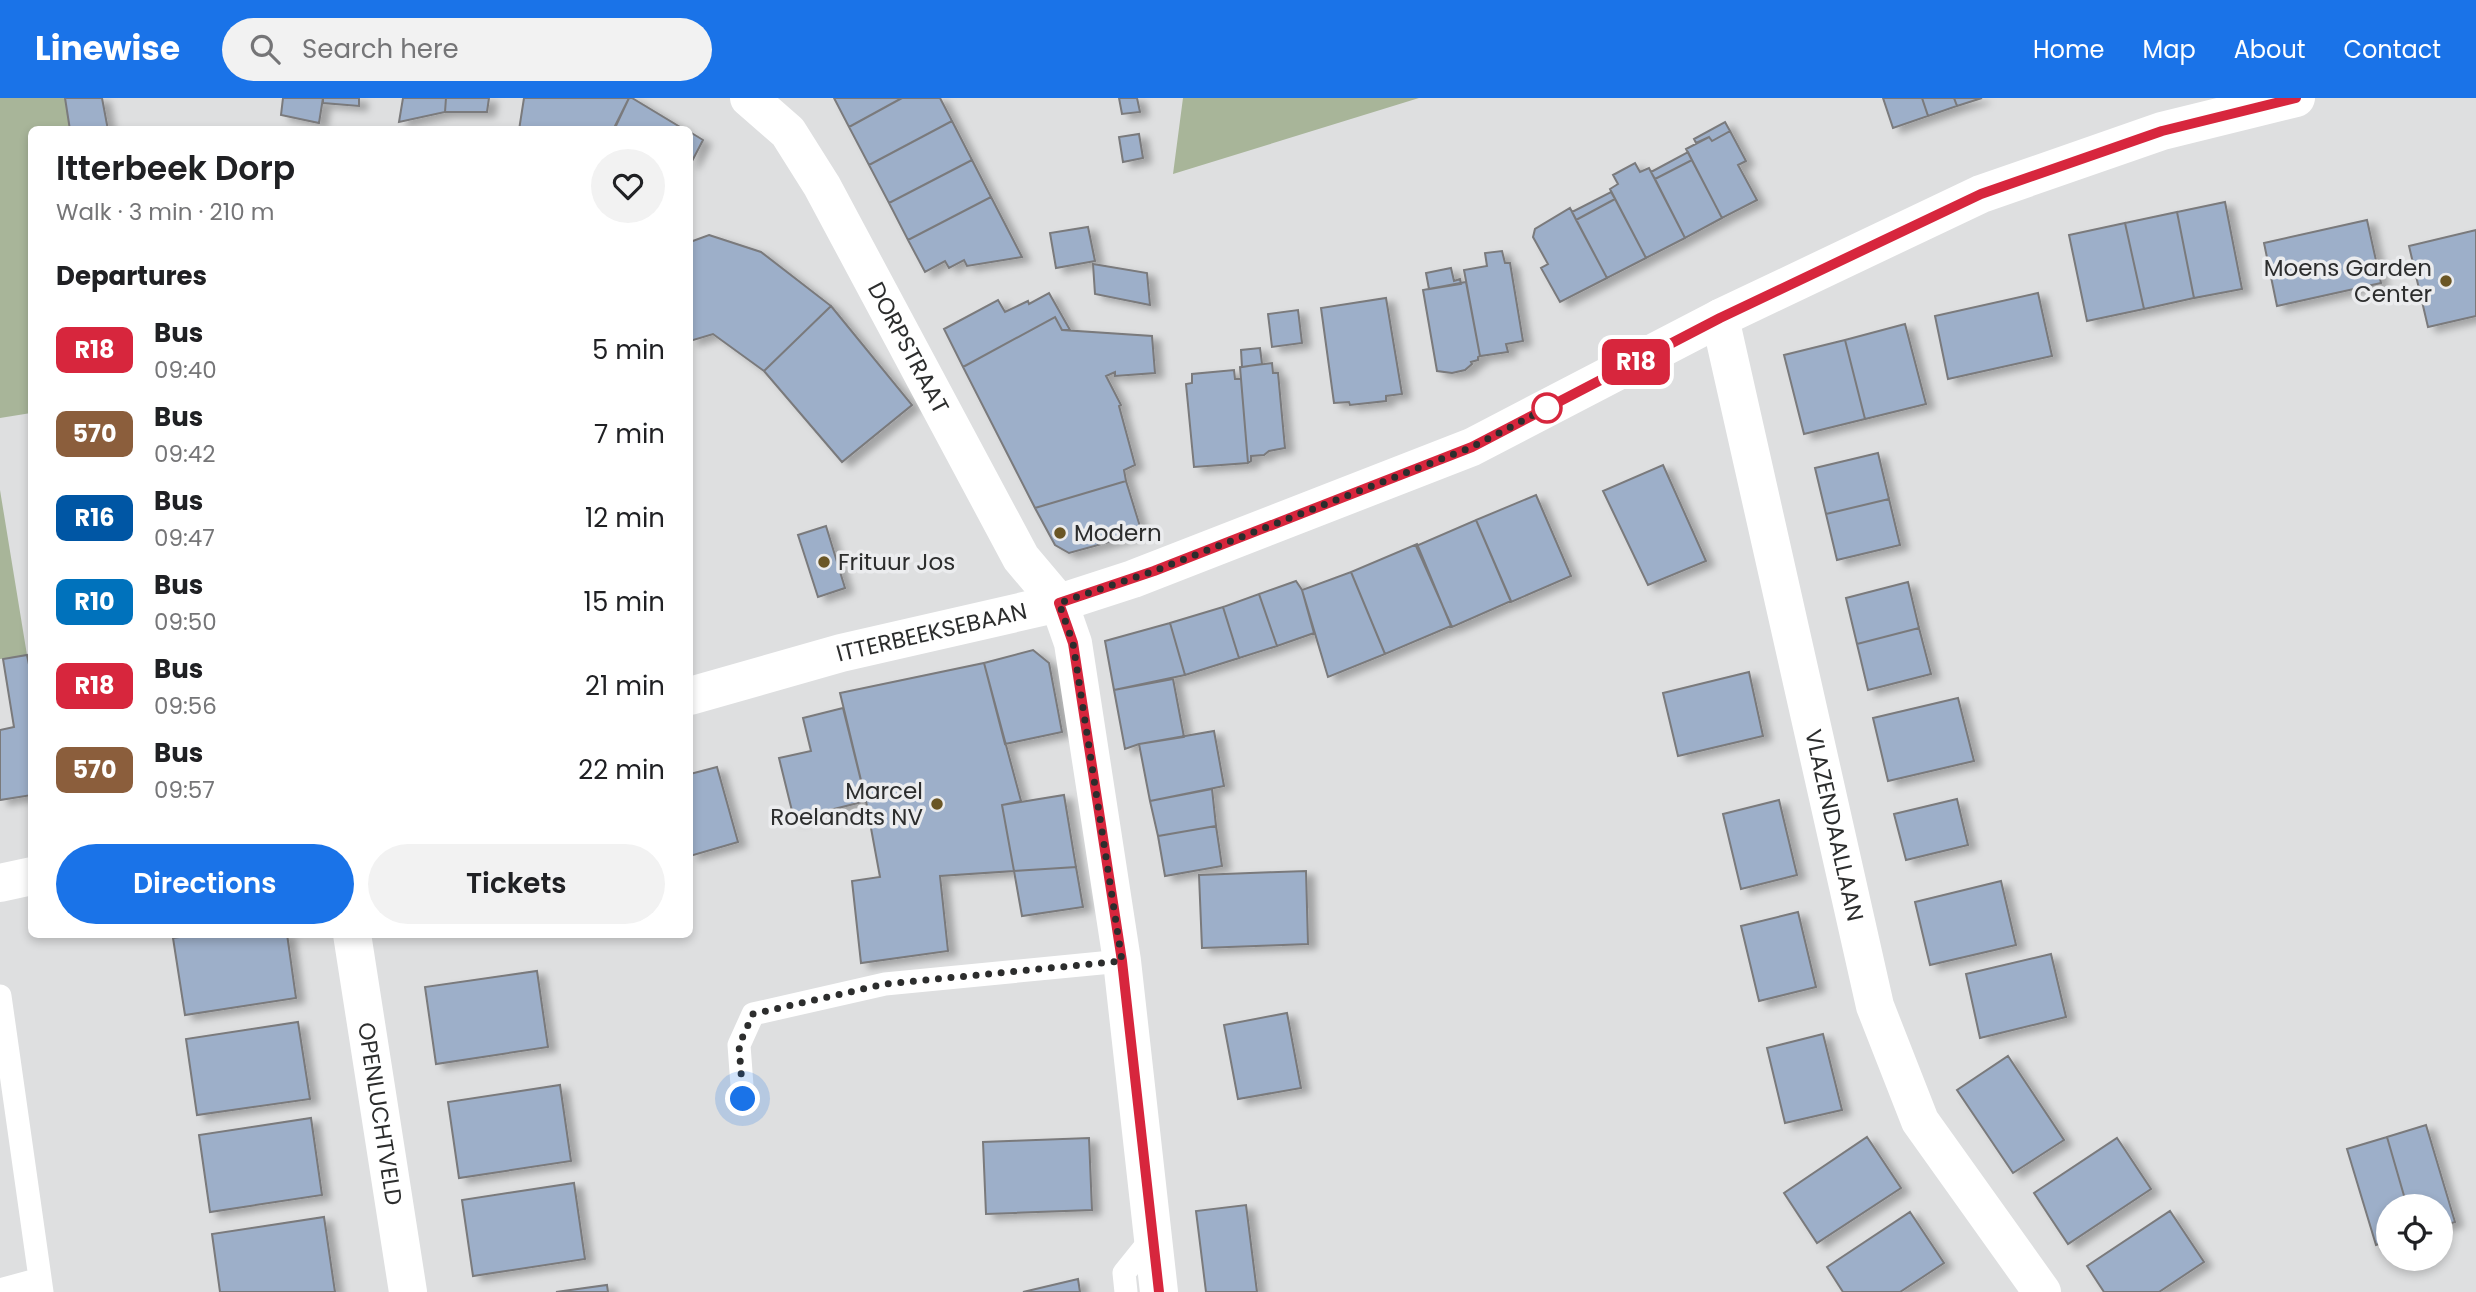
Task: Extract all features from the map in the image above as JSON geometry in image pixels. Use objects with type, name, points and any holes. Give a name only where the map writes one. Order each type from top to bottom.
[{"type":"street","name":"DORPSTRAAT","points":[[749,98],[788,132],[822,186],[1021,558],[1059,603]]},
{"type":"street","name":"ITTERBEEKSEBAAN","points":[[693,695],[841,653],[1059,603],[1154,571],[1472,447],[1720,318],[1981,194],[2162,131],[2296,98]]},
{"type":"street","name":"VLAZENDAALLAAN","points":[[1720,318],[1875,1006],[1920,1121],[2042,1292]]},
{"type":"street","points":[[1059,603],[1073,643],[1122,961],[1159,1292]]},
{"type":"street","points":[[0,883],[28,877]]},
{"type":"street","name":"OPENLUCHTVELD","points":[[353,938],[408,1292]]},
{"type":"lane","points":[[743,1099],[739,1045],[753,1014],[885,984],[1122,961]]},
{"type":"lane","points":[[0,996],[41,1285],[0,1290]]},
{"type":"lane","points":[[1126,1292],[1124,1273],[1153,1237]]},
{"type":"green space","points":[[0,98],[102,98],[107,126],[28,126],[28,413],[0,418]]},
{"type":"green space","points":[[1183,98],[1419,98],[1173,174]]},
{"type":"green space","points":[[0,490],[27,655],[0,659]]},
{"type":"building","points":[[65,98],[102,98],[107,126],[69,126]]},
{"type":"building","points":[[283,98],[323,98],[319,123],[281,115]]},
{"type":"building","points":[[323,98],[359,98],[359,106],[323,103]]},
{"type":"building","points":[[403,98],[446,98],[445,112],[399,122]]},
{"type":"building","points":[[446,98],[489,98],[487,112],[445,112]]},
{"type":"building","points":[[524,98],[629,98],[615,126],[520,126]]},
{"type":"building","points":[[629,98],[632,98],[678,126],[616,126]]},
{"type":"building","points":[[834,98],[902,98],[849,127]]},
{"type":"building","points":[[902,98],[940,98],[952,121],[869,165],[849,127]]},
{"type":"building","points":[[1119,98],[1137,98],[1140,112],[1122,114]]},
{"type":"building","points":[[1883,98],[1922,98],[1928,116],[1893,128]]},
{"type":"building","points":[[1922,98],[1954,98],[1957,106],[1928,116]]},
{"type":"building","points":[[1954,98],[1982,98],[1957,106]]},
{"type":"building","points":[[952,121],[972,160],[889,203],[869,165]]},
{"type":"building","points":[[1725,122],[1730,131],[1712,141],[1709,137],[1696,143],[1694,139]]},
{"type":"building","points":[[1730,131],[1746,161],[1738,165],[1757,200],[1722,218],[1686,149],[1709,137],[1712,141]]},
{"type":"building","points":[[693,134],[703,140],[693,159]]},
{"type":"building","points":[[1139,134],[1143,158],[1123,162],[1119,137]]},
{"type":"building","points":[[1688,152],[1692,160],[1655,179],[1651,172]]},
{"type":"building","points":[[972,160],[991,197],[908,240],[889,203]]},
{"type":"building","points":[[1692,160],[1722,218],[1685,238],[1655,179]]},
{"type":"building","points":[[1635,163],[1640,172],[1649,168],[1685,238],[1646,258],[1610,189],[1618,184],[1613,175]]},
{"type":"building","points":[[1611,192],[1615,199],[1576,220],[1572,212]]},
{"type":"building","points":[[991,197],[1022,257],[967,266],[964,260],[949,268],[945,261],[925,272],[908,240]]},
{"type":"building","points":[[1615,199],[1646,258],[1607,278],[1576,220]]},
{"type":"building","points":[[2225,202],[2242,289],[2194,298],[2177,212]]},
{"type":"building","points":[[1570,208],[1607,278],[1560,302],[1541,268],[1548,264],[1533,237],[1535,229]]},
{"type":"building","points":[[2177,212],[2194,298],[2144,309],[2125,223]]},
{"type":"building","points":[[2367,220],[2381,283],[2277,306],[2264,243]]},
{"type":"building","points":[[2125,223],[2144,309],[2087,321],[2069,235]]},
{"type":"building","points":[[1088,227],[1095,261],[1056,268],[1050,233]]},
{"type":"building","name":"Moens Garden Center","points":[[2476,230],[2476,316],[2428,327],[2409,246]]},
{"type":"building","points":[[709,235],[761,252],[831,306],[764,371],[713,334],[693,340],[693,241]]},
{"type":"building","points":[[1502,251],[1505,263],[1510,263],[1523,341],[1506,344],[1508,352],[1480,356],[1464,270],[1487,266],[1485,253]]},
{"type":"building","points":[[1093,264],[1147,273],[1150,305],[1095,294]]},
{"type":"building","points":[[1451,268],[1454,281],[1460,279],[1461,284],[1429,289],[1426,273]]},
{"type":"building","points":[[1466,282],[1480,356],[1465,370],[1452,373],[1437,371],[1423,290]]},
{"type":"building","points":[[1049,293],[1070,330],[1062,330],[1055,317],[963,367],[944,329],[998,300],[1005,312],[1028,301],[1029,304]]},
{"type":"building","points":[[2038,293],[2052,356],[1948,379],[1935,316]]},
{"type":"building","points":[[1386,298],[1402,394],[1386,396],[1386,401],[1350,405],[1349,402],[1334,403],[1321,308]]},
{"type":"building","points":[[831,306],[912,405],[842,462],[764,371]]},
{"type":"building","points":[[1298,310],[1302,343],[1272,347],[1268,314]]},
{"type":"building","points":[[1055,317],[1062,330],[1152,336],[1155,373],[1115,376],[1115,372],[1106,376],[1121,405],[1119,406],[1135,465],[1124,470],[1126,481],[1035,508],[963,367]]},
{"type":"building","points":[[1905,324],[1926,404],[1865,419],[1845,340]]},
{"type":"building","points":[[1845,340],[1865,419],[1804,434],[1784,355]]},
{"type":"building","points":[[1260,348],[1262,364],[1242,367],[1241,350]]},
{"type":"building","points":[[1272,363],[1273,373],[1278,373],[1285,448],[1251,456],[1248,463],[1240,367]]},
{"type":"building","points":[[1234,370],[1235,379],[1241,379],[1248,463],[1194,467],[1186,384],[1192,383],[1192,374]]},
{"type":"building","points":[[1878,453],[1889,499],[1826,514],[1815,468]]},
{"type":"building","points":[[1663,465],[1706,561],[1648,585],[1603,491]]},
{"type":"building","points":[[1126,481],[1142,533],[1069,553],[1055,545],[1035,508]]},
{"type":"building","points":[[1536,495],[1571,576],[1511,602],[1476,520]]},
{"type":"building","points":[[1889,499],[1900,545],[1837,560],[1826,514]]},
{"type":"building","points":[[1476,520],[1511,601],[1452,627],[1416,546]]},
{"type":"building","points":[[826,526],[845,588],[818,597],[798,535]]},
{"type":"building","points":[[1417,544],[1451,626],[1385,654],[1351,572]]},
{"type":"building","points":[[1351,572],[1385,654],[1328,677],[1302,590]]},
{"type":"building","points":[[1296,581],[1302,590],[1314,633],[1277,646],[1259,594]]},
{"type":"building","points":[[1908,582],[1919,628],[1857,644],[1846,598]]},
{"type":"building","points":[[1259,594],[1277,646],[1239,658],[1223,607]]},
{"type":"building","points":[[1223,607],[1239,658],[1185,675],[1170,623]]},
{"type":"building","points":[[1170,623],[1185,675],[1114,690],[1105,641]]},
{"type":"building","points":[[1919,628],[1931,674],[1868,690],[1857,644]]},
{"type":"building","points":[[1033,650],[1049,663],[1062,732],[1005,744],[984,663]]},
{"type":"building","points":[[27,655],[28,660],[28,796],[0,800],[0,730],[14,727],[3,659]]},
{"type":"building","points":[[984,663],[1021,801],[1002,805],[1014,871],[940,876],[948,951],[861,963],[852,881],[880,877],[866,801],[840,693]]},
{"type":"building","points":[[1749,672],[1763,736],[1678,756],[1663,693]]},
{"type":"building","points":[[1173,679],[1184,737],[1139,744],[1125,749],[1114,690]]},
{"type":"building","points":[[1958,698],[1974,761],[1888,781],[1873,718]]},
{"type":"building","points":[[843,708],[866,801],[794,819],[779,758],[811,751],[803,718]]},
{"type":"building","points":[[1214,731],[1224,786],[1150,801],[1139,744]]},
{"type":"building","points":[[717,767],[738,842],[693,855],[693,773]]},
{"type":"building","points":[[1212,789],[1216,826],[1158,836],[1150,801]]},
{"type":"building","points":[[1064,795],[1076,867],[1014,871],[1002,805]]},
{"type":"building","points":[[1957,799],[1968,845],[1906,860],[1894,814]]},
{"type":"building","points":[[1779,800],[1797,875],[1741,889],[1723,814]]},
{"type":"building","points":[[1216,826],[1222,866],[1165,876],[1158,836]]},
{"type":"building","points":[[1076,867],[1083,907],[1022,916],[1014,871]]},
{"type":"building","points":[[1306,871],[1308,944],[1202,948],[1199,875]]},
{"type":"building","points":[[2001,881],[2016,945],[1930,965],[1915,902]]},
{"type":"building","points":[[1798,912],[1816,987],[1759,1001],[1741,926]]},
{"type":"building","points":[[173,938],[288,938],[296,998],[185,1015]]},
{"type":"building","points":[[2051,954],[2066,1017],[1980,1038],[1966,974]]},
{"type":"building","points":[[537,971],[548,1047],[436,1064],[425,987]]},
{"type":"building","points":[[1287,1013],[1301,1088],[1238,1099],[1224,1025]]},
{"type":"building","points":[[298,1022],[310,1099],[197,1115],[186,1039]]},
{"type":"building","points":[[1823,1034],[1842,1110],[1785,1123],[1767,1048]]},
{"type":"building","points":[[2008,1056],[2064,1140],[2013,1173],[1957,1090]]},
{"type":"building","points":[[560,1085],[571,1161],[459,1178],[448,1102]]},
{"type":"building","points":[[311,1118],[322,1195],[210,1212],[199,1135]]},
{"type":"building","points":[[2426,1125],[2447,1194],[2404,1194],[2387,1137]]},
{"type":"building","points":[[1867,1137],[1901,1188],[1817,1243],[1784,1193]]},
{"type":"building","points":[[2387,1137],[2404,1194],[2376,1194],[2376,1245],[2347,1149]]},
{"type":"building","points":[[1089,1138],[1092,1210],[986,1214],[983,1142]]},
{"type":"building","points":[[2117,1138],[2151,1189],[2068,1244],[2034,1193]]},
{"type":"building","points":[[574,1183],[585,1259],[473,1276],[462,1200]]},
{"type":"building","points":[[1246,1205],[1257,1292],[1206,1292],[1196,1211]]},
{"type":"building","points":[[2170,1211],[2204,1262],[2159,1292],[2104,1292],[2087,1266]]},
{"type":"building","points":[[1910,1212],[1944,1263],[1900,1292],[1843,1292],[1827,1267]]},
{"type":"building","points":[[324,1217],[335,1292],[220,1292],[212,1234]]},
{"type":"building","points":[[1078,1279],[1080,1292],[1023,1292]]},
{"type":"building","points":[[607,1285],[608,1292],[556,1292]]},
{"type":"bus line","name":"R18","points":[[1159,1292],[1122,961],[1073,643],[1059,603],[1133,579],[1472,447],[1720,318],[1981,194],[2162,131],[2296,98]]},
{"type":"place","name":"Moens Garden Center","points":[[2446,281]]},
{"type":"place","name":"Modern","points":[[1060,533]]},
{"type":"place","name":"Frituur Jos","points":[[824,562]]},
{"type":"place","name":"Marcel Roelandts NV","points":[[937,804]]},
{"type":"route","points":[[743,1099],[739,1045],[753,1014],[885,984],[1122,961],[1073,643],[1059,603],[1133,579],[1337,501],[1472,447],[1547,408]]}]
